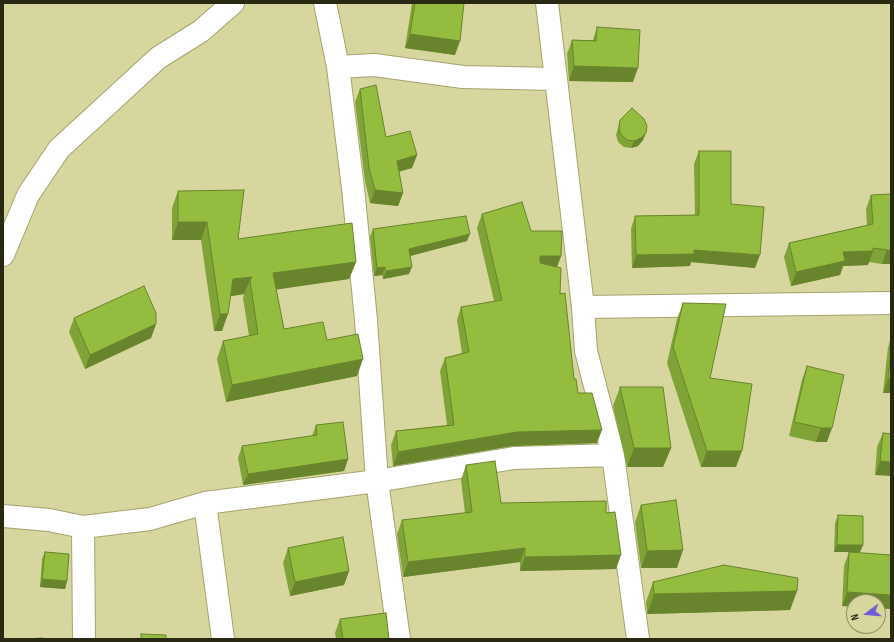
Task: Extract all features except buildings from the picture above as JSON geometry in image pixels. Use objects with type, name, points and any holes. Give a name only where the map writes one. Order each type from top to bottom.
[{"type":"street","points":[[3,255],[28,194],[59,149],[158,58],[201,31],[233,3]]},
{"type":"street","points":[[325,3],[338,67],[353,188],[366,320],[377,481],[399,639]]},
{"type":"street","points":[[547,3],[583,306],[586,351],[612,455],[638,639]]},
{"type":"street","points":[[338,67],[374,65],[463,76],[555,79]]},
{"type":"street","points":[[3,216],[28,194]]},
{"type":"street","points":[[583,306],[891,303]]},
{"type":"street","points":[[3,516],[49,520],[83,527],[150,519],[205,504],[377,481],[514,458],[612,455]]},
{"type":"street","points":[[205,504],[223,639]]},
{"type":"street","points":[[83,527],[84,639]]}]
